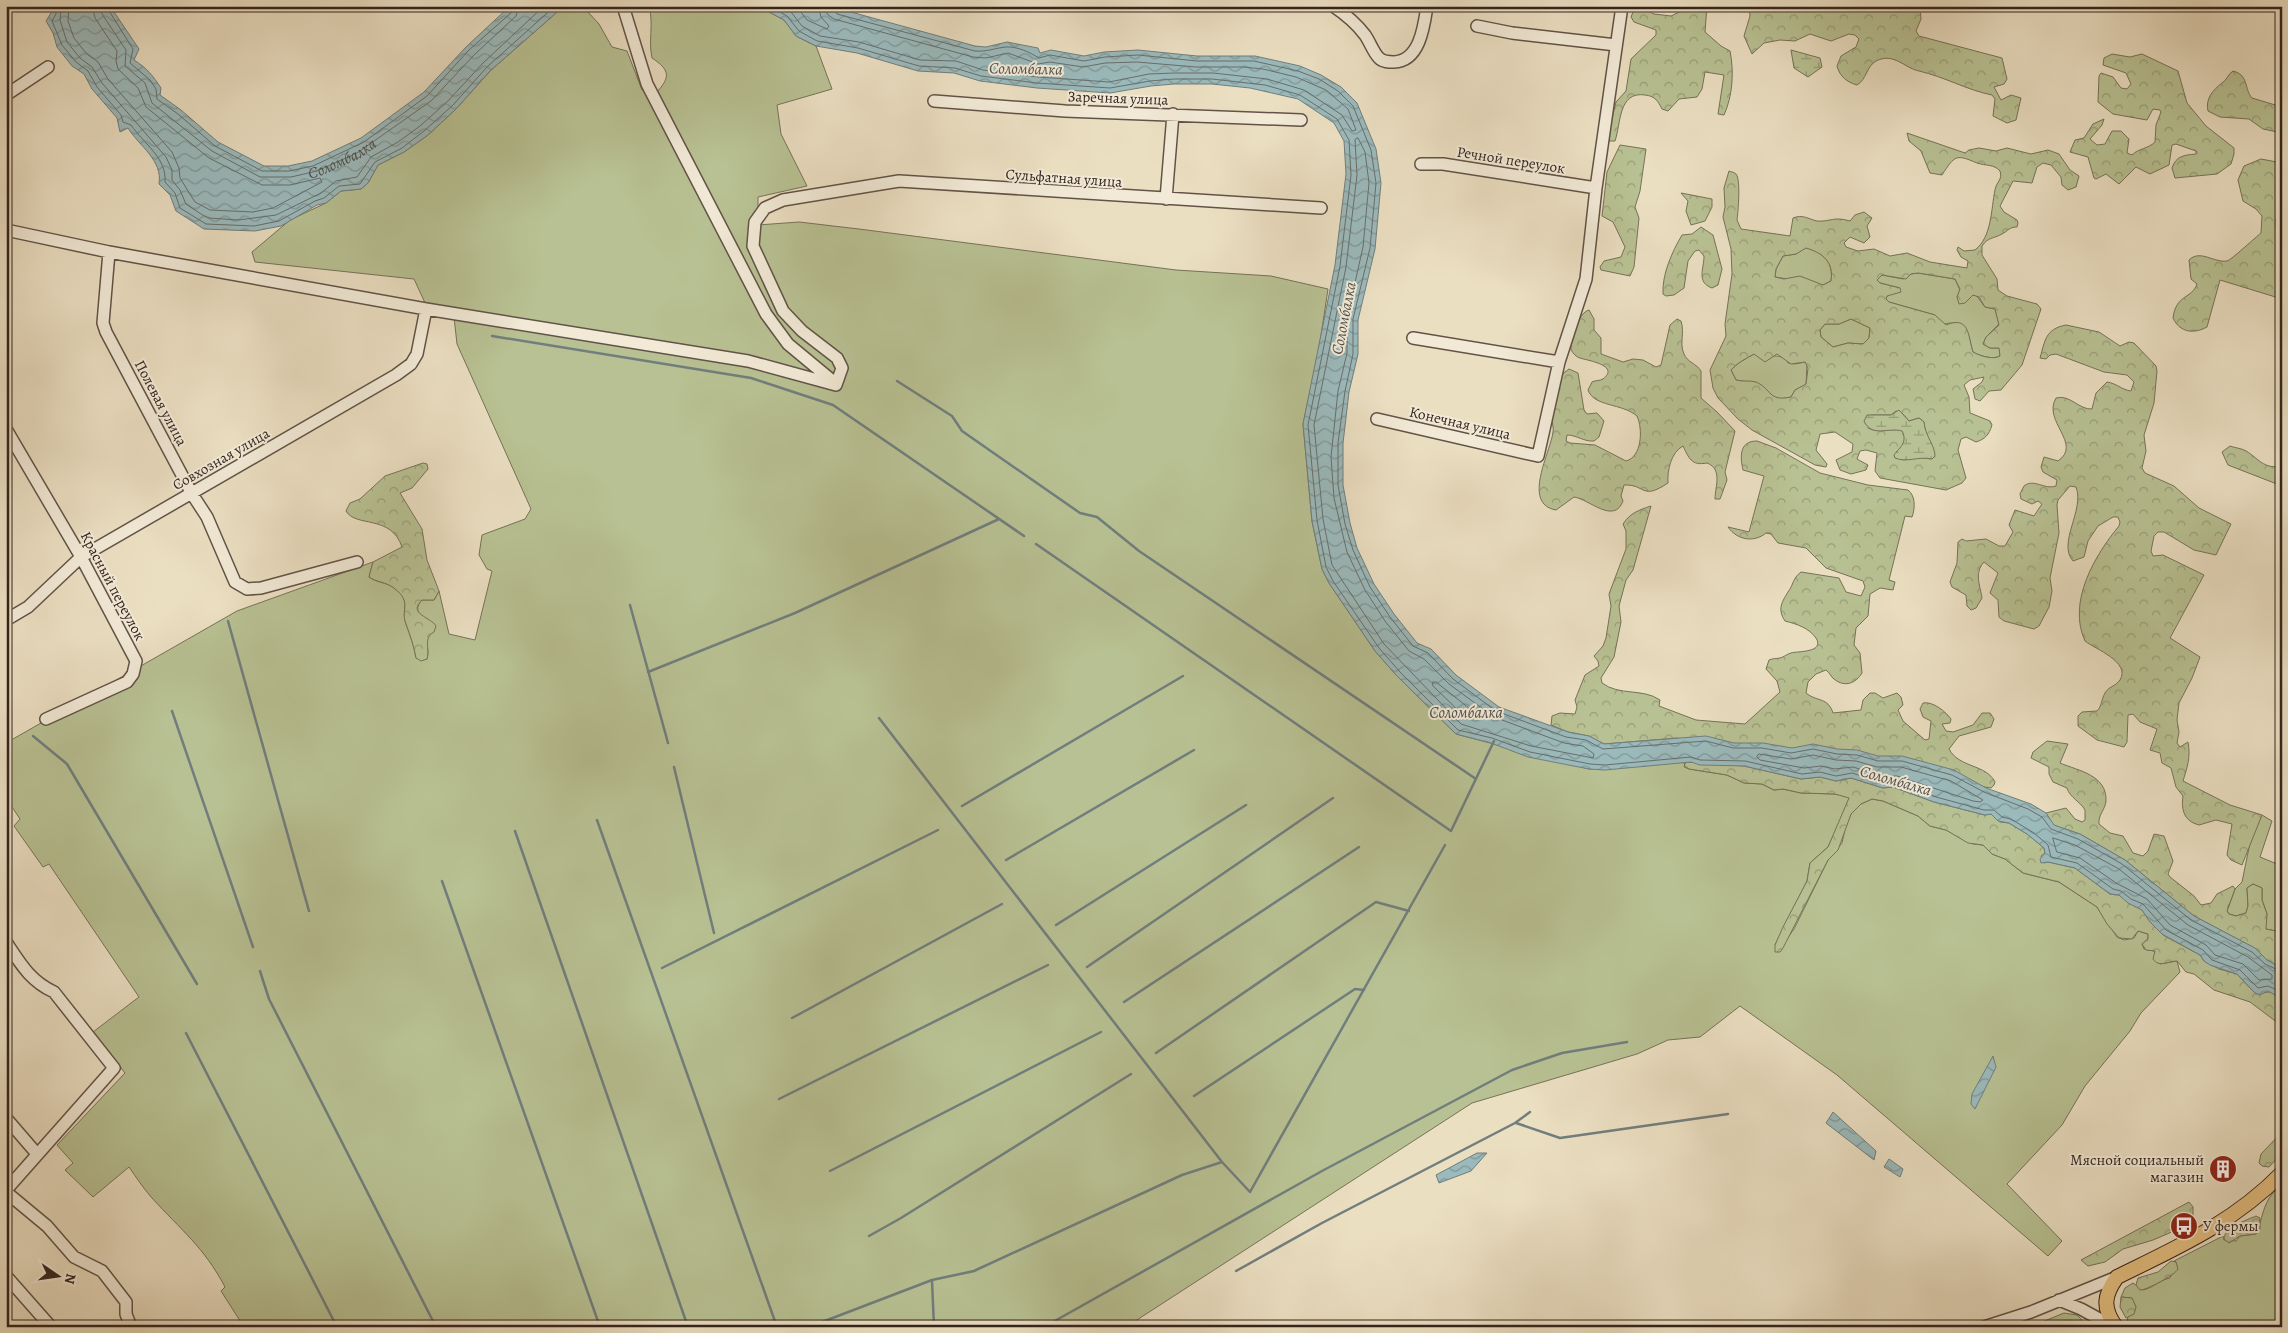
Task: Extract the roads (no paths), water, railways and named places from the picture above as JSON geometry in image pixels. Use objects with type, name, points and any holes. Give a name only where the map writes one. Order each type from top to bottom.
[{"type":"main road","points":[[2115,1327],[2106,1310],[2107,1294],[2117,1277],[2215,1228],[2261,1194],[2282,1173]]},
{"type":"street","points":[[623,6],[646,84],[766,314],[788,344],[836,384]]},
{"type":"street","points":[[1333,6],[1349,17],[1364,33],[1380,59],[1388,62],[1401,62],[1414,50],[1422,33],[1427,6]]},
{"type":"street","points":[[1413,338],[1559,362],[1586,279],[1596,188],[1622,6]]},
{"type":"street","points":[[1477,26],[1512,33],[1616,44]]},
{"type":"street","points":[[6,95],[48,68]]},
{"type":"street","name":"Заречная улица","points":[[934,101],[1065,111],[1301,120]]},
{"type":"street","points":[[1166,200],[1172,114]]},
{"type":"street","name":"Речной переулок","points":[[1420,164],[1443,164],[1596,188]]},
{"type":"street","name":"Сульфатная улица","points":[[836,384],[842,368],[837,358],[802,331],[783,311],[753,246],[755,222],[765,208],[783,200],[899,181],[1166,200],[1321,208]]},
{"type":"street","points":[[6,230],[109,252],[426,309],[748,361],[836,384]]},
{"type":"street","name":"Полевая улица","points":[[109,252],[103,323],[106,332],[192,494],[208,517],[235,582],[240,587],[247,589],[261,588],[357,562]]},
{"type":"street","name":"Совхозная улица","points":[[6,620],[28,607],[81,557],[192,494],[411,364],[421,343],[426,309]]},
{"type":"street","name":"Конечная улица","points":[[1377,419],[1538,456],[1559,362]]},
{"type":"street","name":"Красный переулок","points":[[6,429],[81,557],[136,661],[136,667],[127,682],[46,719]]},
{"type":"street","points":[[6,942],[23,969],[40,986],[54,992],[114,1068],[6,1191],[46,1226],[74,1257],[102,1271],[126,1302],[126,1314],[131,1327]]},
{"type":"street","points":[[6,1118],[37,1154]]},
{"type":"street","points":[[6,1276],[51,1327]]},
{"type":"street","points":[[1984,1327],[2117,1277]]},
{"type":"street","points":[[2059,1300],[2115,1327]]},
{"type":"water","name":"Соломбалка","points":[[50,6],[110,6],[139,49],[134,60],[146,69],[161,88],[160,95],[181,110],[218,142],[264,166],[288,166],[312,161],[361,138],[424,92],[466,47],[510,6],[564,6],[490,71],[456,109],[428,135],[404,152],[378,165],[368,183],[361,189],[341,191],[326,203],[317,205],[281,226],[255,231],[204,229],[176,211],[170,195],[159,184],[159,175],[154,160],[128,128],[120,132],[117,118],[92,89],[84,74],[72,66],[57,47],[53,33],[46,21],[51,13]]},
{"type":"water","name":"Соломбалка","points":[[758,6],[829,6],[975,46],[986,47],[1007,42],[1038,48],[1040,53],[1051,50],[1084,56],[1104,52],[1138,50],[1197,56],[1255,56],[1300,66],[1321,75],[1341,87],[1357,103],[1376,149],[1381,183],[1375,249],[1358,320],[1358,354],[1349,392],[1343,443],[1343,485],[1357,548],[1374,584],[1394,614],[1417,643],[1431,649],[1456,675],[1499,707],[1568,732],[1589,736],[1604,744],[1706,736],[1734,743],[1763,743],[1792,748],[1813,744],[1837,749],[1857,750],[1878,756],[1902,756],[1954,770],[1986,788],[2031,804],[2046,813],[2054,825],[2080,834],[2125,860],[2194,916],[2255,948],[2267,960],[2282,968],[2282,999],[2268,991],[2260,995],[2255,993],[2237,974],[2210,965],[2200,955],[2162,934],[2150,922],[2142,910],[2128,903],[2119,895],[2110,894],[2075,868],[2048,862],[2041,863],[2040,859],[2045,853],[2044,848],[2027,834],[2009,823],[1998,821],[1991,814],[1985,815],[1934,802],[1893,787],[1883,788],[1851,778],[1836,781],[1820,777],[1801,779],[1744,766],[1700,765],[1691,762],[1605,770],[1589,769],[1528,757],[1491,743],[1456,734],[1397,676],[1375,651],[1329,583],[1322,569],[1312,521],[1303,424],[1335,265],[1346,174],[1344,141],[1334,123],[1298,99],[1250,88],[1212,84],[1174,84],[1110,93],[1037,88],[980,81],[954,73],[918,71],[857,53],[816,46],[796,36],[784,20]]},
{"type":"water","points":[[1993,1056],[1996,1067],[1975,1109],[1971,1104],[1972,1094]]},
{"type":"water","points":[[1833,1112],[1876,1151],[1874,1160],[1826,1123]]},
{"type":"water","points":[[1477,1153],[1487,1153],[1471,1171],[1439,1183],[1436,1175]]},
{"type":"water","points":[[1889,1159],[1903,1169],[1900,1177],[1884,1167]]},
{"type":"waterway","points":[[492,336],[751,378],[833,405],[1024,536]]},
{"type":"waterway","points":[[897,381],[952,416],[962,431],[1080,513],[1097,517],[1139,551],[1476,779]]},
{"type":"waterway","points":[[648,672],[795,613],[999,519]]},
{"type":"waterway","points":[[1036,544],[1451,831],[1494,741]]},
{"type":"waterway","points":[[630,605],[668,743]]},
{"type":"waterway","points":[[228,621],[309,911]]},
{"type":"waterway","points":[[962,806],[1183,676]]},
{"type":"waterway","points":[[172,711],[253,947]]},
{"type":"waterway","points":[[879,718],[1222,1162],[1250,1192],[1445,845]]},
{"type":"waterway","points":[[33,736],[67,764],[197,984]]},
{"type":"waterway","points":[[1006,860],[1194,750]]},
{"type":"waterway","points":[[674,767],[714,933]]},
{"type":"waterway","points":[[1087,967],[1333,798]]},
{"type":"waterway","points":[[1056,925],[1246,805]]},
{"type":"waterway","points":[[597,820],[777,1327]]},
{"type":"waterway","points":[[662,968],[938,830]]},
{"type":"waterway","points":[[515,831],[688,1327]]},
{"type":"waterway","points":[[1124,1002],[1359,847]]},
{"type":"waterway","points":[[442,881],[600,1327]]},
{"type":"waterway","points":[[1156,1053],[1376,902],[1409,911]]},
{"type":"waterway","points":[[792,1018],[1002,904]]},
{"type":"waterway","points":[[779,1099],[1048,965]]},
{"type":"waterway","points":[[260,971],[269,999],[436,1327]]},
{"type":"waterway","points":[[1194,1096],[1355,989],[1364,990]]},
{"type":"waterway","points":[[830,1171],[1101,1032]]},
{"type":"waterway","points":[[186,1033],[337,1327]]},
{"type":"waterway","points":[[1044,1327],[1322,1171],[1512,1070],[1562,1053],[1627,1042]]},
{"type":"waterway","points":[[869,1236],[901,1218],[1131,1074]]},
{"type":"waterway","points":[[1236,1271],[1322,1223],[1515,1123],[1530,1112]]},
{"type":"waterway","points":[[1516,1123],[1560,1138],[1728,1114]]},
{"type":"waterway","points":[[809,1327],[932,1280],[974,1271],[1182,1175],[1222,1162]]},
{"type":"waterway","points":[[932,1281],[934,1327]]},
{"type":"place","name":"Мясной социальный магазин","points":[[2223,1169]]},
{"type":"place","name":"У фермы","points":[[2184,1226]]}]
